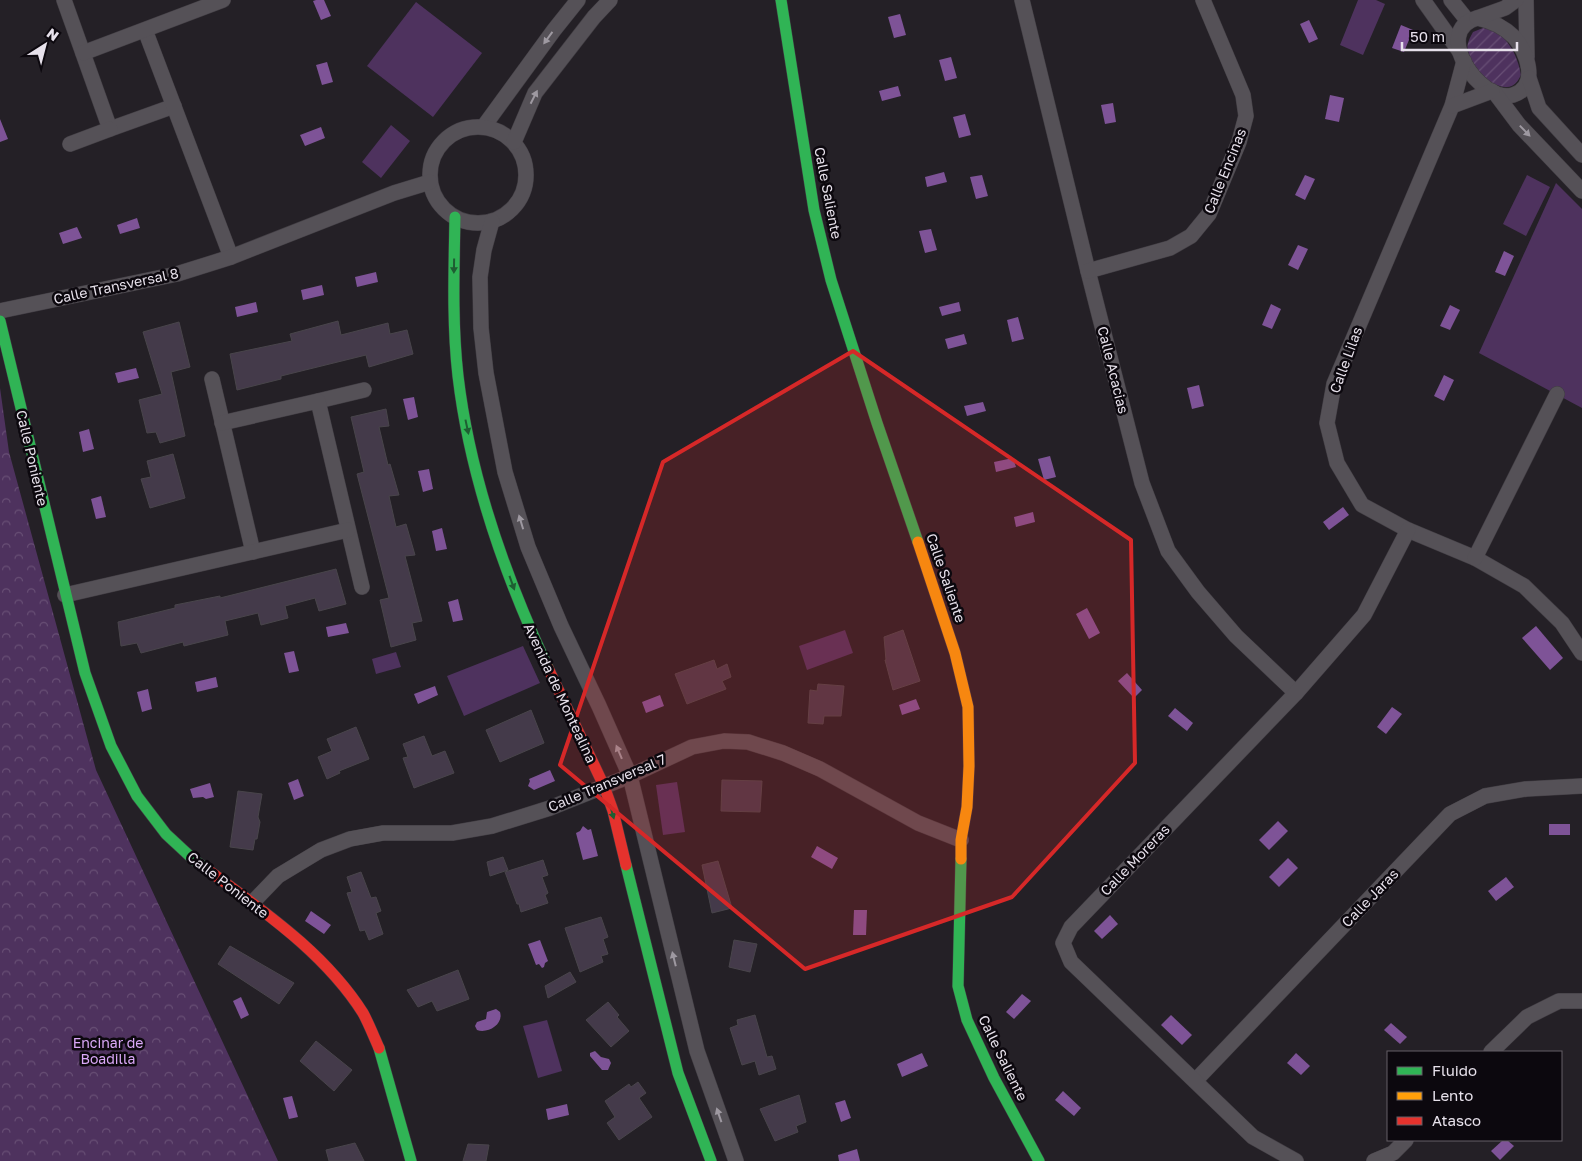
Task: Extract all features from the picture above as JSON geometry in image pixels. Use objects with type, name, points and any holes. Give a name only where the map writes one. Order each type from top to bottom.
[{"type":"street","points":[[64,0],[110,129]]},
{"type":"street","points":[[83,53],[223,0]]},
{"type":"street","points":[[484,126],[578,0]]},
{"type":"street","points":[[514,142],[535,93],[594,17],[610,0]]},
{"type":"street","name":"Calle Saliente","points":[[781,0],[814,210],[831,280],[877,423],[939,601],[955,653],[968,708],[969,766],[967,807],[961,840],[958,986],[966,1020],[994,1078],[1039,1161]]},
{"type":"street","name":"Calle Acacias","points":[[1022,0],[1142,483],[1168,551],[1198,592],[1236,636],[1296,693]]},
{"type":"street","name":"Calle Encinas","points":[[1088,271],[1170,248],[1191,236],[1209,214],[1239,142],[1246,116],[1244,95],[1203,0]]},
{"type":"street","points":[[1423,0],[1474,78],[1494,92],[1507,97],[1517,94],[1525,87],[1529,78]]},
{"type":"street","points":[[1451,0],[1472,19],[1493,21],[1507,31],[1521,47],[1527,60]]},
{"type":"street","points":[[1462,57],[1458,42],[1459,32],[1472,19],[1505,8],[1516,0]]},
{"type":"street","points":[[1526,0],[1529,78],[1539,108],[1582,155]]},
{"type":"street","points":[[144,30],[231,257]]},
{"type":"street","name":"Calle Lilas","points":[[1462,57],[1452,106],[1334,384],[1327,422],[1337,463],[1362,505],[1408,530],[1475,558],[1524,586],[1562,622],[1582,653]]},
{"type":"street","points":[[1452,106],[1494,92]]},
{"type":"street","points":[[1494,92],[1519,125],[1582,191]]},
{"type":"street","points":[[70,144],[174,106]]},
{"type":"street","points":[[484,126],[500,131],[514,142],[524,158],[526,178],[521,196],[509,212],[492,221],[480,223],[467,222],[443,208],[434,196],[430,182],[432,160],[443,140],[462,128],[484,126]]},
{"type":"street","name":"Calle Transversal 8","points":[[0,311],[177,274],[231,257],[394,192],[430,182]]},
{"type":"street","name":"Avenida de Montealina","points":[[456,217],[453,318],[458,377],[477,473],[491,522],[522,610],[604,786],[612,811],[678,1074],[711,1161]]},
{"type":"street","name":"Avenida de Montealina","points":[[492,221],[484,250],[480,277],[481,328],[486,374],[505,472],[528,547],[546,591],[630,776],[697,1051],[736,1161]]},
{"type":"street","name":"Calle Poniente","points":[[0,321],[85,672],[111,746],[136,796],[166,834],[187,854],[252,902],[316,956],[341,984],[363,1014],[379,1048],[411,1161]]},
{"type":"street","points":[[212,379],[252,552]]},
{"type":"street","points":[[222,423],[364,390]]},
{"type":"street","points":[[1475,558],[1557,394]]},
{"type":"street","points":[[318,401],[362,587]]},
{"type":"street","points":[[65,595],[348,530]]},
{"type":"street","name":"Calle Moreras","points":[[1296,1161],[1253,1137],[1071,962],[1064,943],[1071,927],[1296,693],[1364,615],[1408,530]]},
{"type":"street","name":"Calle Transversal 7","points":[[252,902],[278,876],[321,850],[350,839],[383,833],[452,833],[492,826],[550,808],[630,776],[692,747],[724,741],[748,742],[783,753],[820,770],[918,823],[961,840]]},
{"type":"street","name":"Calle Jaras","points":[[1195,1081],[1450,814],[1485,796],[1526,789],[1582,786]]},
{"type":"street","points":[[1492,1051],[1527,1017],[1559,1001],[1582,1001]]},
{"type":"street","points":[[1374,1161],[1393,1153],[1405,1141]]},
{"type":"highlighted area","points":[[853,351],[1131,540],[1135,763],[1012,897],[805,969],[560,765],[663,462]]},
{"type":"green space","points":[[1358,0],[1376,0],[1385,4],[1363,55],[1340,45]]},
{"type":"green space","points":[[416,2],[482,53],[433,117],[367,66]]},
{"type":"green space","points":[[1483,28],[1498,34],[1510,45],[1514,52],[1521,75],[1514,85],[1507,87],[1494,84],[1473,63],[1468,43],[1473,32]]},
{"type":"green space","points":[[391,125],[410,141],[381,178],[362,162]]},
{"type":"green space","points":[[1527,175],[1550,187],[1526,236],[1503,224]]},
{"type":"green space","points":[[1556,183],[1582,209],[1582,408],[1479,353]]},
{"type":"green space","name":"Encinar de Boadilla","points":[[0,388],[9,452],[96,770],[278,1161],[0,1161]]},
{"type":"green space","points":[[845,630],[853,653],[807,670],[799,646]]},
{"type":"green space","points":[[523,646],[540,683],[464,716],[447,676]]},
{"type":"green space","points":[[396,652],[401,667],[376,674],[372,659]]},
{"type":"green space","points":[[677,782],[685,832],[663,835],[656,785]]},
{"type":"green space","points":[[547,1020],[562,1071],[538,1078],[523,1026]]},
{"type":"shaded area","points":[[324,0],[331,16],[321,20],[313,1]]},
{"type":"shaded area","points":[[900,14],[906,35],[894,38],[888,17]]},
{"type":"shaded area","points":[[1309,20],[1318,39],[1309,43],[1300,24]]},
{"type":"shaded area","points":[[1401,25],[1413,30],[1404,52],[1392,48]]},
{"type":"shaded area","points":[[951,57],[957,78],[945,81],[939,60]]},
{"type":"shaded area","points":[[327,62],[333,82],[322,85],[316,65]]},
{"type":"shaded area","points":[[898,86],[901,96],[882,101],[879,91]]},
{"type":"shaded area","points":[[1330,95],[1344,98],[1339,122],[1325,119]]},
{"type":"shaded area","points":[[1113,103],[1116,122],[1105,124],[1101,105]]},
{"type":"shaded area","points":[[965,114],[971,135],[959,138],[953,117]]},
{"type":"shaded area","points":[[0,119],[8,139],[0,142]]},
{"type":"shaded area","points":[[321,127],[325,138],[305,146],[300,135]]},
{"type":"shaded area","points":[[944,172],[947,182],[927,187],[925,177]]},
{"type":"shaded area","points":[[982,175],[988,196],[976,199],[970,177]]},
{"type":"shaded area","points":[[1305,175],[1315,179],[1305,200],[1295,195]]},
{"type":"shaded area","points":[[137,218],[140,228],[120,234],[117,225]]},
{"type":"shaded area","points":[[77,227],[82,238],[63,244],[59,233]]},
{"type":"shaded area","points":[[931,229],[937,250],[925,253],[919,231]]},
{"type":"shaded area","points":[[1298,245],[1308,249],[1298,270],[1288,265]]},
{"type":"shaded area","points":[[1504,251],[1514,256],[1505,276],[1495,272]]},
{"type":"shaded area","points":[[376,272],[378,282],[357,287],[355,277]]},
{"type":"shaded area","points":[[322,285],[324,295],[303,300],[301,290]]},
{"type":"shaded area","points":[[256,302],[258,312],[237,317],[235,307]]},
{"type":"shaded area","points":[[959,302],[961,311],[942,316],[939,307]]},
{"type":"shaded area","points":[[1271,304],[1281,309],[1272,329],[1262,325]]},
{"type":"shaded area","points":[[1450,305],[1460,310],[1450,330],[1440,326]]},
{"type":"shaded area","points":[[1018,317],[1024,339],[1012,342],[1007,320]]},
{"type":"shaded area","points":[[964,334],[967,344],[948,349],[945,339]]},
{"type":"shaded area","points":[[136,368],[139,378],[118,383],[115,373]]},
{"type":"shaded area","points":[[1444,375],[1454,380],[1444,401],[1434,396]]},
{"type":"shaded area","points":[[1199,385],[1204,406],[1192,409],[1187,388]]},
{"type":"shaded area","points":[[414,397],[418,417],[408,420],[403,399]]},
{"type":"shaded area","points":[[983,402],[986,411],[967,416],[964,406]]},
{"type":"shaded area","points":[[89,429],[94,449],[83,452],[79,432]]},
{"type":"shaded area","points":[[1050,456],[1056,477],[1044,480],[1038,459]]},
{"type":"shaded area","points":[[1013,458],[1016,467],[996,472],[994,462]]},
{"type":"shaded area","points":[[429,469],[433,489],[423,492],[418,471]]},
{"type":"shaded area","points":[[101,496],[106,517],[96,519],[91,499]]},
{"type":"shaded area","points":[[1343,507],[1349,515],[1329,530],[1323,522]]},
{"type":"shaded area","points":[[1033,512],[1035,522],[1016,527],[1014,517]]},
{"type":"shaded area","points":[[442,528],[447,549],[436,551],[432,531]]},
{"type":"shaded area","points":[[458,599],[463,620],[453,622],[448,602]]},
{"type":"shaded area","points":[[1087,608],[1100,633],[1089,639],[1076,614]]},
{"type":"shaded area","points":[[346,623],[349,633],[328,637],[326,627]]},
{"type":"shaded area","points":[[1536,626],[1563,658],[1550,670],[1522,638]]},
{"type":"shaded area","points":[[294,651],[299,671],[289,673],[284,653]]},
{"type":"shaded area","points":[[1127,673],[1142,690],[1134,698],[1118,681]]},
{"type":"shaded area","points":[[216,677],[218,687],[197,692],[195,682]]},
{"type":"shaded area","points":[[435,686],[438,695],[418,704],[414,694]]},
{"type":"shaded area","points":[[148,689],[152,709],[142,712],[137,692]]},
{"type":"shaded area","points":[[660,695],[664,706],[646,713],[642,702]]},
{"type":"shaded area","points":[[916,699],[920,709],[902,715],[899,705]]},
{"type":"shaded area","points":[[1392,707],[1402,714],[1386,734],[1377,727]]},
{"type":"shaded area","points":[[1175,708],[1193,723],[1187,731],[1168,716]]},
{"type":"shaded area","points":[[550,770],[555,781],[534,790],[528,786],[529,779]]},
{"type":"shaded area","points":[[298,779],[304,796],[294,800],[288,783]]},
{"type":"shaded area","points":[[210,783],[214,797],[206,799],[203,797],[193,798],[190,789]]},
{"type":"shaded area","points":[[1278,821],[1288,831],[1269,850],[1259,840]]},
{"type":"shaded area","points":[[1549,824],[1570,824],[1570,835],[1549,835]]},
{"type":"shaded area","points":[[583,826],[588,830],[591,829],[598,856],[583,860],[576,833]]},
{"type":"shaded area","points":[[817,846],[838,858],[832,869],[811,857]]},
{"type":"shaded area","points":[[1288,858],[1298,868],[1279,887],[1269,877]]},
{"type":"shaded area","points":[[1506,877],[1514,887],[1496,901],[1488,891]]},
{"type":"shaded area","points":[[854,910],[867,910],[866,935],[853,935]]},
{"type":"shaded area","points":[[311,911],[331,925],[324,934],[305,921]]},
{"type":"shaded area","points":[[1110,915],[1118,924],[1102,939],[1094,931]]},
{"type":"shaded area","points":[[540,940],[548,961],[542,968],[539,964],[536,965],[528,944]]},
{"type":"shaded area","points":[[1022,994],[1031,1001],[1014,1019],[1006,1012]]},
{"type":"shaded area","points":[[241,997],[249,1015],[241,1019],[233,1001]]},
{"type":"shaded area","points":[[496,1009],[500,1012],[501,1016],[497,1024],[486,1031],[477,1030],[475,1026],[477,1022],[486,1019],[487,1012]]},
{"type":"shaded area","points":[[1171,1015],[1192,1035],[1182,1045],[1161,1025]]},
{"type":"shaded area","points":[[1391,1023],[1407,1037],[1400,1044],[1384,1030]]},
{"type":"shaded area","points":[[595,1051],[601,1057],[609,1059],[611,1063],[608,1070],[602,1070],[590,1056],[590,1053]]},
{"type":"shaded area","points":[[922,1053],[928,1066],[902,1077],[897,1064]]},
{"type":"shaded area","points":[[1296,1053],[1310,1066],[1301,1075],[1287,1063]]},
{"type":"shaded area","points":[[1063,1091],[1081,1108],[1074,1116],[1055,1100]]},
{"type":"shaded area","points":[[292,1096],[298,1117],[289,1119],[283,1098]]},
{"type":"shaded area","points":[[845,1100],[851,1118],[841,1122],[835,1103]]},
{"type":"shaded area","points":[[567,1104],[569,1115],[548,1120],[546,1109]]},
{"type":"shaded area","points":[[1502,1141],[1508,1141],[1514,1146],[1500,1160],[1491,1151]]},
{"type":"shaded area","points":[[857,1149],[860,1161],[839,1161],[838,1155]]},
{"type":"building","points":[[338,321],[341,335],[388,323],[390,334],[407,330],[413,354],[369,367],[366,355],[281,376],[281,379],[237,390],[230,354],[292,341],[290,334]]},
{"type":"building","points":[[179,322],[190,367],[171,372],[185,436],[160,443],[156,432],[147,433],[139,400],[162,394],[143,332]]},
{"type":"building","points":[[386,409],[389,426],[379,427],[388,465],[390,464],[399,495],[389,496],[396,527],[406,524],[415,555],[405,556],[422,621],[412,623],[416,640],[391,647],[380,600],[389,598],[357,474],[364,472],[351,417]]},
{"type":"building","points":[[173,454],[185,498],[150,508],[141,479],[151,477],[147,461]]},
{"type":"building","points":[[336,569],[346,604],[319,611],[315,598],[285,606],[288,618],[261,625],[258,613],[225,621],[228,635],[184,646],[183,642],[141,653],[137,643],[121,646],[118,622],[175,608],[175,605],[220,596],[220,598]]},
{"type":"building","points":[[903,630],[920,681],[893,690],[885,660],[884,637]]},
{"type":"building","points":[[714,660],[717,669],[727,664],[731,677],[722,681],[726,689],[687,704],[675,674]]},
{"type":"building","points":[[818,684],[844,686],[841,716],[824,716],[823,724],[808,723],[810,690],[817,691]]},
{"type":"building","points":[[531,710],[544,743],[500,762],[486,730]]},
{"type":"building","points":[[356,727],[369,759],[339,771],[340,773],[327,779],[318,757],[332,751],[327,739]]},
{"type":"building","points":[[424,736],[432,756],[445,751],[454,773],[414,788],[403,758],[408,757],[403,744]]},
{"type":"building","points":[[722,780],[762,781],[760,812],[721,811]]},
{"type":"building","points":[[238,791],[262,794],[258,817],[260,822],[253,850],[230,847]]},
{"type":"building","points":[[503,857],[508,870],[490,876],[487,862]]},
{"type":"building","points":[[543,860],[548,875],[542,877],[548,893],[545,895],[548,903],[521,912],[505,872]]},
{"type":"building","points":[[718,861],[732,908],[712,913],[702,865]]},
{"type":"building","points":[[361,872],[371,898],[376,897],[381,911],[376,913],[383,934],[369,940],[365,930],[360,931],[347,893],[352,892],[347,877]]},
{"type":"building","points":[[601,917],[608,937],[603,939],[608,954],[601,956],[603,962],[580,972],[565,928]]},
{"type":"building","points":[[734,940],[757,944],[750,972],[729,967]]},
{"type":"building","points":[[230,946],[294,983],[279,1004],[218,964]]},
{"type":"building","points":[[458,970],[469,999],[437,1011],[432,1001],[418,1007],[407,990]]},
{"type":"building","points":[[570,972],[576,982],[548,998],[545,986]]},
{"type":"building","points":[[608,1002],[619,1015],[617,1017],[629,1031],[611,1047],[586,1020]]},
{"type":"building","points":[[755,1015],[767,1057],[772,1056],[776,1069],[759,1075],[755,1061],[742,1065],[730,1028],[738,1025],[737,1020]]},
{"type":"building","points":[[316,1041],[352,1070],[334,1091],[300,1061]]},
{"type":"building","points":[[638,1082],[646,1093],[639,1098],[652,1117],[619,1140],[607,1123],[615,1117],[605,1101],[629,1084],[631,1087]]},
{"type":"building","points":[[799,1095],[806,1122],[796,1126],[798,1132],[775,1141],[760,1109]]},
{"type":"building","points":[[355,1143],[364,1161],[329,1161],[326,1150]]},
{"type":"building","points":[[468,1144],[489,1145],[486,1161],[463,1161]]},
{"type":"traffic: fast","points":[[781,0],[814,210],[831,280],[918,542]]},
{"type":"traffic: fast","points":[[455,217],[454,296],[456,356],[471,452],[491,526],[517,598],[548,668]]},
{"type":"traffic: fast","points":[[0,321],[85,673],[111,746],[137,796],[166,834],[194,860],[208,870]]},
{"type":"traffic: fast","points":[[961,859],[958,986],[967,1020],[994,1078],[1039,1161]]},
{"type":"traffic: fast","points":[[626,865],[678,1073],[711,1161]]},
{"type":"traffic: fast","points":[[379,1048],[411,1161]]},
{"type":"traffic: slow","points":[[918,542],[955,653],[968,707],[969,766],[967,807],[961,840],[961,859]]},
{"type":"traffic: jam","points":[[548,668],[604,786],[613,811],[626,865]]},
{"type":"traffic: jam","points":[[208,870],[271,917],[312,952],[348,991],[363,1013],[379,1048]]}]
